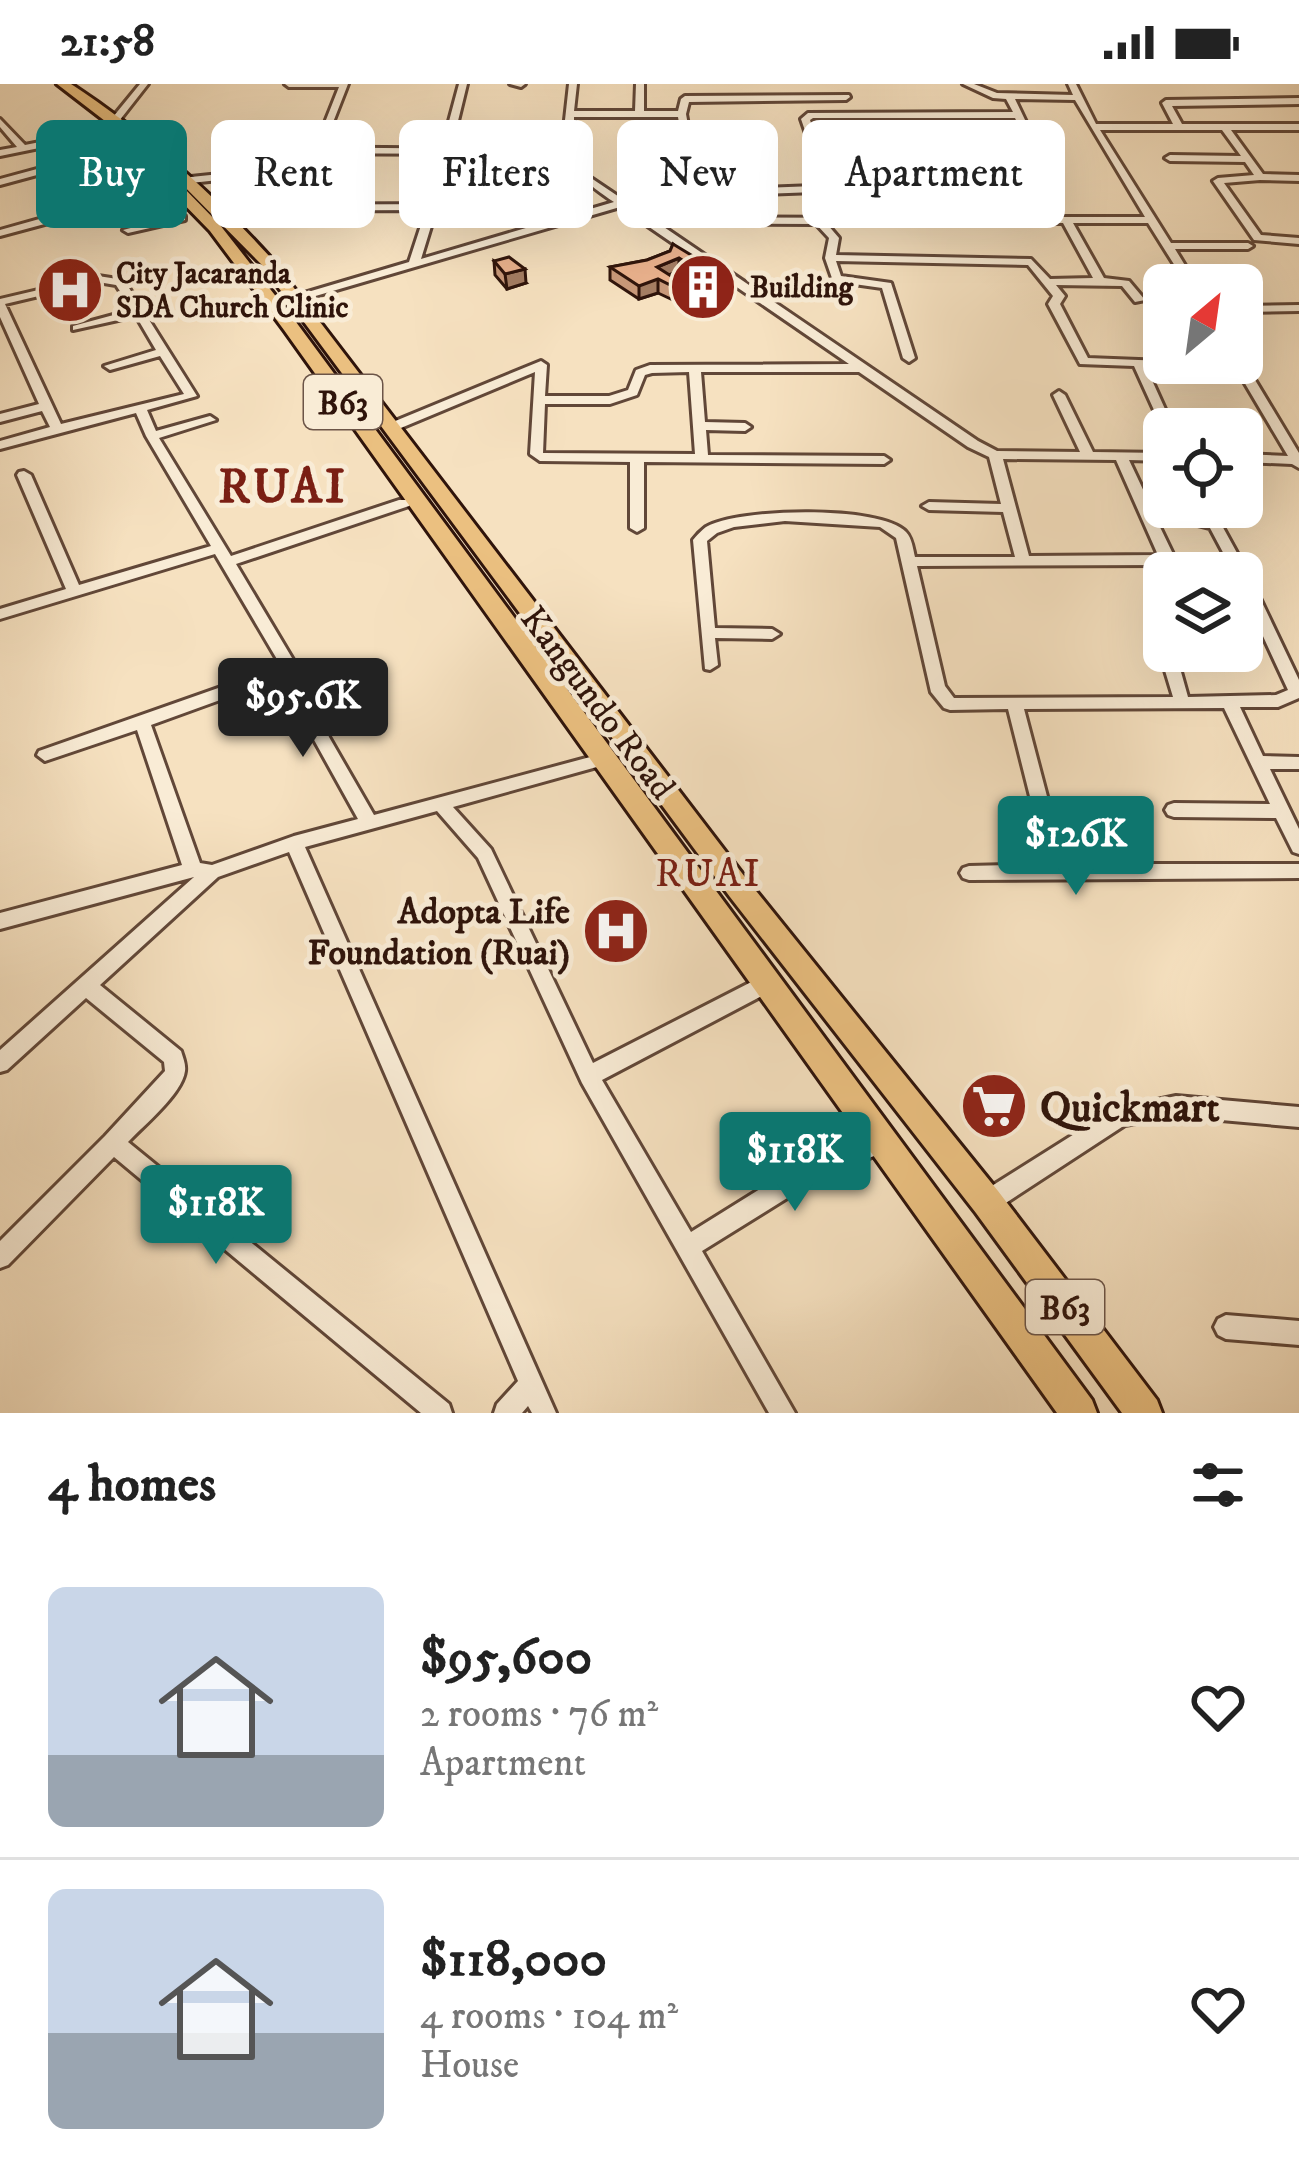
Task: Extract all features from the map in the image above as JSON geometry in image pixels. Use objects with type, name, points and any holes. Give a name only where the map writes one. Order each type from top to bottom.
[{"type":"highway","name":"Kangundo Road","points":[[40,84],[100,120]]},
{"type":"highway","name":"Kangundo Road","points":[[63,84],[105,120]]},
{"type":"highway","name":"Kangundo Road","points":[[187,178],[211,200]]},
{"type":"highway","name":"Kangundo Road","points":[[187,200],[215,228],[770,982],[1079,1413]]},
{"type":"highway","name":"Kangundo Road","points":[[236,228],[295,299],[740,889],[987,1202],[1144,1413]]},
{"type":"highway","points":[[887,1145],[929,1127]]},
{"type":"street","points":[[124,120],[144,84]]},
{"type":"street","points":[[289,84],[344,84],[330,120]]},
{"type":"street","points":[[454,120],[464,84]]},
{"type":"street","points":[[570,120],[573,84]]},
{"type":"street","points":[[637,114],[640,84]]},
{"type":"street","points":[[842,84],[856,115]]},
{"type":"street","points":[[971,86],[999,84]]},
{"type":"street","points":[[1072,84],[1179,264]]},
{"type":"street","points":[[1192,84],[1206,101]]},
{"type":"street","points":[[971,86],[1010,98],[1078,98]]},
{"type":"street","points":[[683,120],[683,101],[698,97],[847,97]]},
{"type":"street","points":[[1010,98],[1019,120]]},
{"type":"street","points":[[1179,128],[1166,103],[1299,101]]},
{"type":"street","points":[[571,114],[682,114]]},
{"type":"street","points":[[805,120],[856,115],[1016,115]]},
{"type":"street","points":[[0,122],[22,148]]},
{"type":"street","points":[[1095,127],[1299,128]]},
{"type":"street","points":[[1225,128],[1260,177]]},
{"type":"street","points":[[0,153],[36,146]]},
{"type":"street","points":[[1169,158],[1246,159]]},
{"type":"street","points":[[0,182],[36,173]]},
{"type":"street","points":[[1299,178],[1218,182],[1258,238],[1299,241]]},
{"type":"street","points":[[191,181],[211,179]]},
{"type":"street","points":[[593,180],[617,202]]},
{"type":"street","points":[[295,299],[415,260],[617,205]]},
{"type":"street","points":[[1100,280],[1067,222],[1149,220]]},
{"type":"street","points":[[0,233],[36,224]]},
{"type":"street","points":[[128,230],[137,228]]},
{"type":"street","points":[[415,260],[425,228]]},
{"type":"street","points":[[659,228],[995,455],[1143,457]]},
{"type":"street","points":[[825,228],[834,238],[830,258],[836,279],[886,286],[909,358]]},
{"type":"street","points":[[415,260],[470,239]]},
{"type":"street","points":[[1167,246],[1248,246]]},
{"type":"street","points":[[830,258],[1031,262],[1058,296],[1054,304],[1084,361],[1143,365]]},
{"type":"street","points":[[0,446],[191,395],[120,282],[106,279],[0,305],[57,429]]},
{"type":"street","points":[[1046,282],[1125,283],[1138,300]]},
{"type":"street","points":[[1263,309],[1299,308]]},
{"type":"street","points":[[77,328],[139,312]]},
{"type":"street","points":[[110,366],[164,351]]},
{"type":"street","points":[[392,427],[542,365],[538,457],[884,460]]},
{"type":"street","points":[[1139,365],[1158,408]]},
{"type":"street","points":[[543,400],[621,399],[633,392],[643,371],[862,368]]},
{"type":"street","points":[[695,370],[702,459]]},
{"type":"street","points":[[1251,384],[1297,462]]},
{"type":"street","points":[[1058,395],[1088,456]]},
{"type":"street","points":[[0,418],[46,406]]},
{"type":"street","points":[[140,408],[290,668],[321,738],[370,824]]},
{"type":"street","points":[[152,436],[209,420]]},
{"type":"street","points":[[701,426],[745,427]]},
{"type":"street","points":[[995,455],[1024,563]]},
{"type":"street","points":[[1120,457],[1143,506]]},
{"type":"street","points":[[637,528],[638,459]]},
{"type":"street","points":[[1263,460],[1297,462]]},
{"type":"street","points":[[24,476],[74,590]]},
{"type":"street","points":[[0,614],[404,503]]},
{"type":"street","points":[[929,506],[1009,508]]},
{"type":"street","points":[[710,665],[700,540],[717,524],[884,523],[900,530],[944,699],[957,706],[1278,701],[1297,692],[1263,620]]},
{"type":"street","points":[[908,562],[1159,562],[1166,554],[1153,528]]},
{"type":"street","points":[[708,633],[772,634]]},
{"type":"street","points":[[45,755],[290,668]]},
{"type":"street","points":[[1173,672],[1182,702]]},
{"type":"street","points":[[1229,702],[1299,847]]},
{"type":"street","points":[[1015,705],[1056,865],[1064,871]]},
{"type":"street","points":[[142,722],[202,871]]},
{"type":"street","points":[[0,921],[202,871],[605,759]]},
{"type":"street","points":[[1257,762],[1299,764]]},
{"type":"street","points":[[440,802],[485,854],[589,1076],[783,1413]]},
{"type":"street","points":[[1174,810],[1279,811]]},
{"type":"street","points":[[294,843],[544,1413]]},
{"type":"street","points":[[0,1063],[202,871]]},
{"type":"street","points":[[969,873],[1299,871]]},
{"type":"street","points":[[589,1076],[770,982]]},
{"type":"street","points":[[0,1257],[169,1084],[175,1072],[174,1058],[86,986]]},
{"type":"street","points":[[987,1202],[1120,1116],[1176,1106],[1299,1117]]},
{"type":"street","points":[[113,1143],[440,1413]]},
{"type":"street","points":[[687,1247],[812,1170],[887,1145]]},
{"type":"street","points":[[1226,1328],[1299,1333]]},
{"type":"street","points":[[506,1413],[531,1384]]},
{"type":"building","points":[[673,244],[719,272],[707,276],[679,258],[657,267],[693,290],[690,295],[658,279],[639,286],[610,267],[647,260],[670,251]]},
{"type":"building","points":[[509,257],[525,269],[505,274],[494,261]]},
{"type":"place","name":"Building","points":[[703,287]]},
{"type":"place","name":"City Jacaranda SDA Church Clinic","points":[[70,290]]},
{"type":"place","name":"Adopta Life Foundation (Ruai)","points":[[616,931]]},
{"type":"place","name":"Quickmart","points":[[994,1106]]},
{"type":"district","name":"RUAI","points":[[283,485]]},
{"type":"district","name":"RUAI","points":[[709,872]]}]
